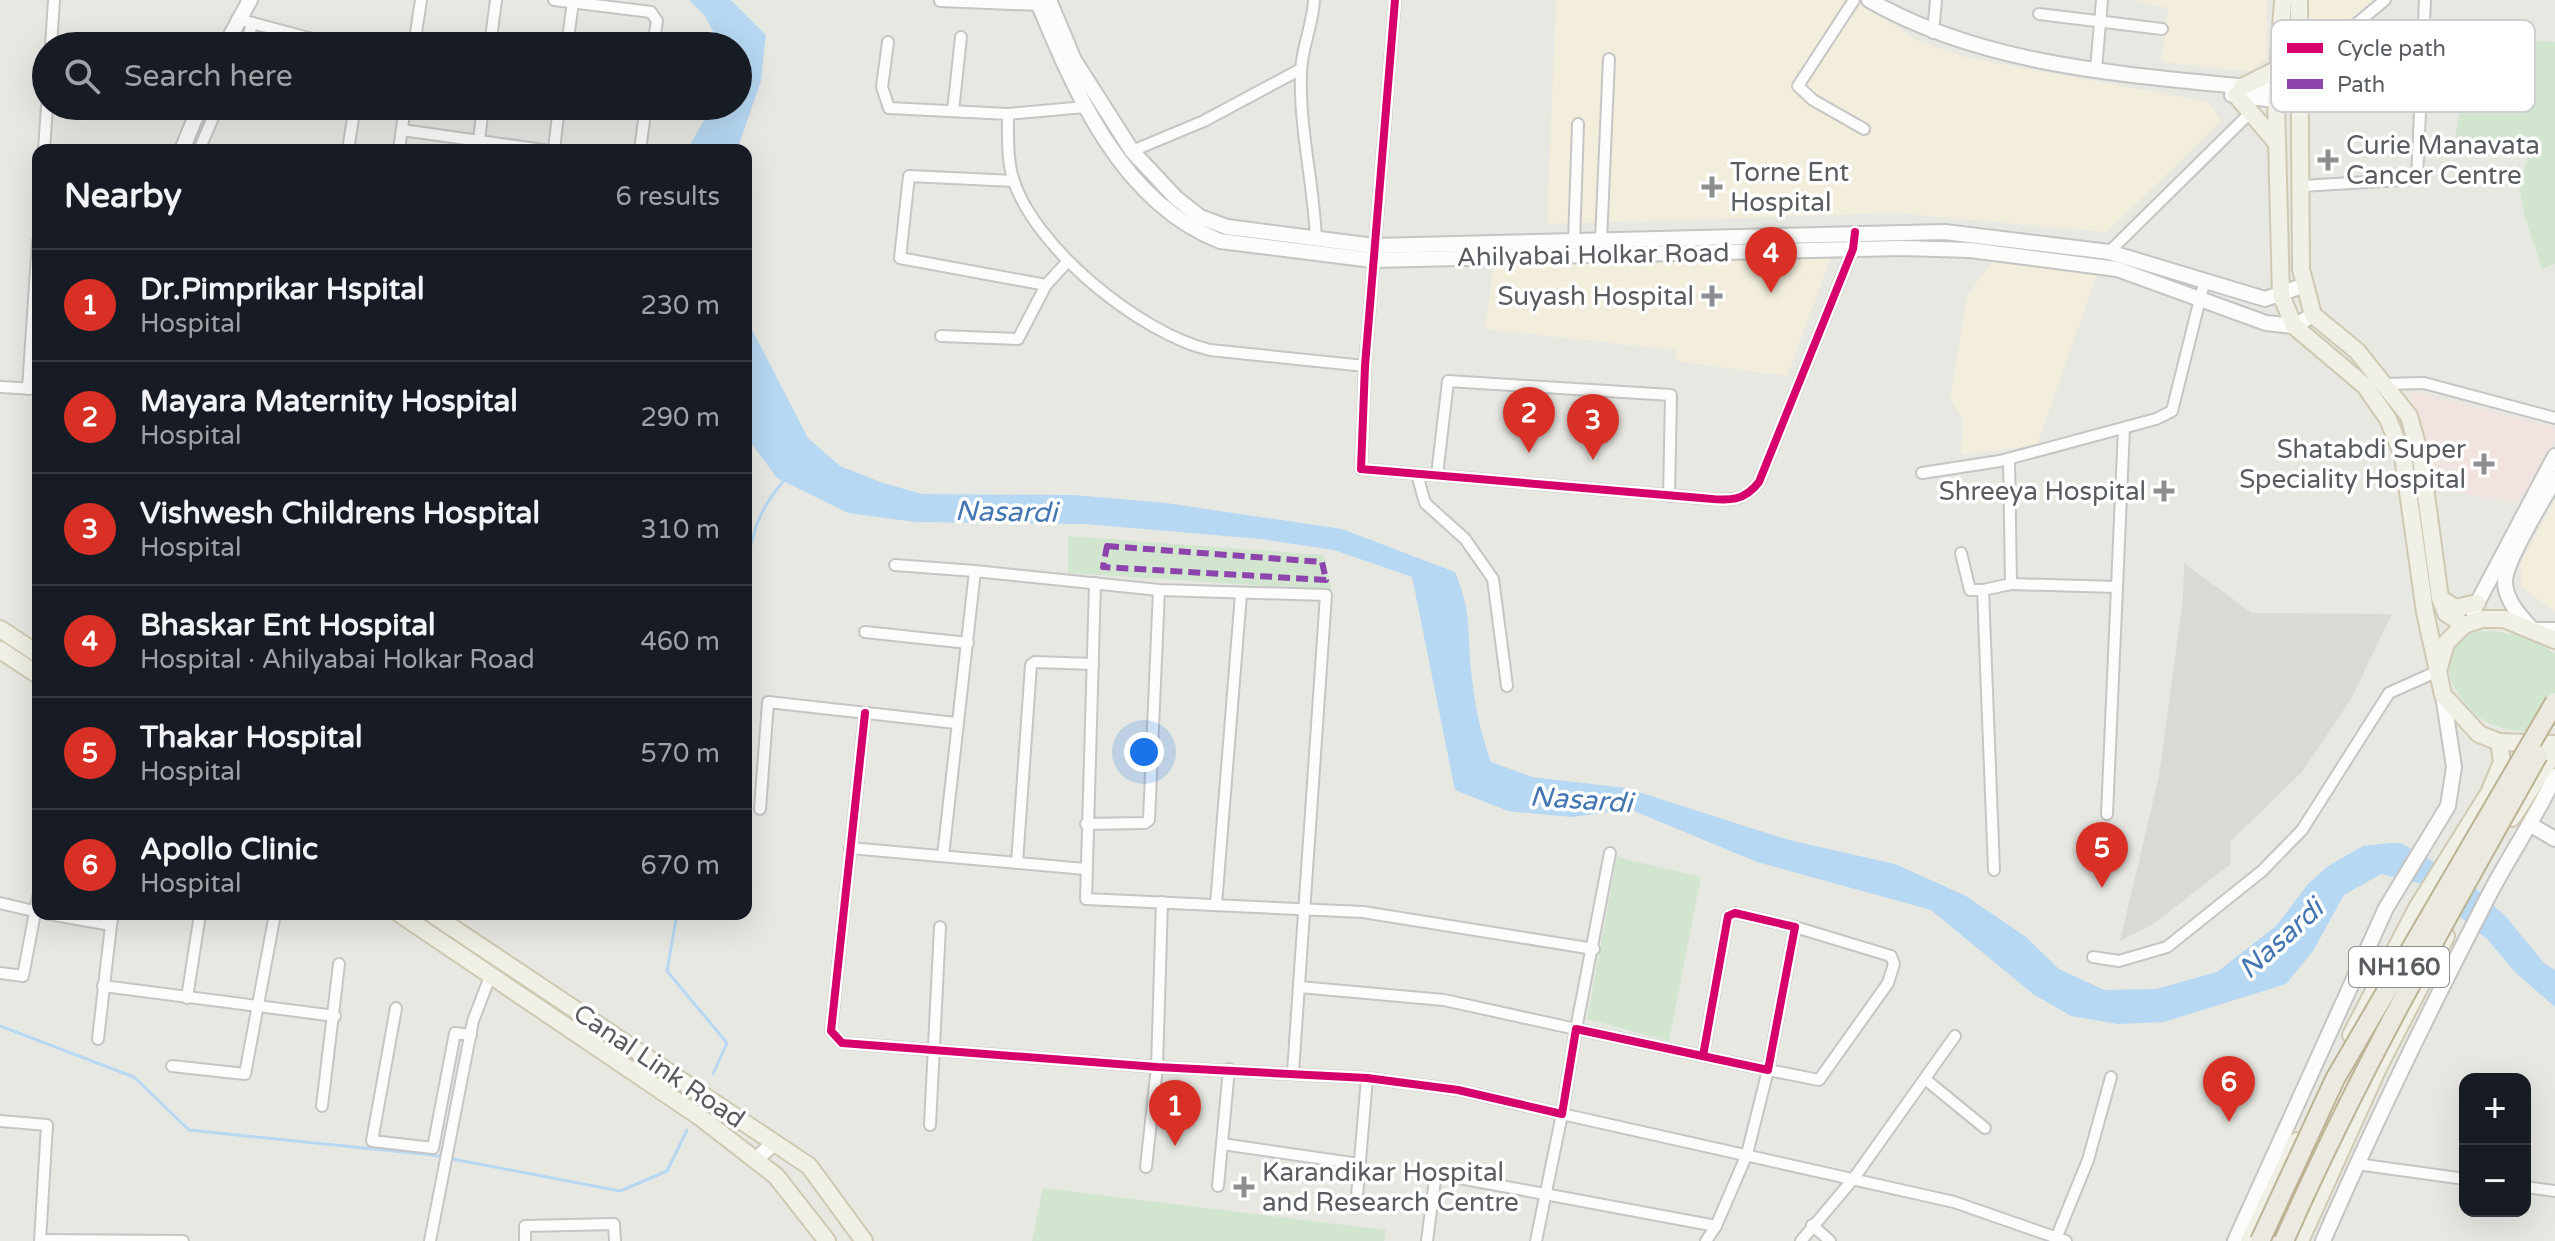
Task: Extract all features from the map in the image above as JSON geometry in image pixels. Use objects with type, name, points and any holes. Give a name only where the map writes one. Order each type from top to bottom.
[{"type":"highway","name":"NH160","points":[[2260,1241],[2335,1079],[2555,702]]},
{"type":"highway","name":"NH160","points":[[2284,1241],[2354,1088],[2435,936],[2555,725]]},
{"type":"main road","points":[[231,32],[250,0]]},
{"type":"main road","points":[[1869,0],[1933,33],[1997,52],[2271,96]]},
{"type":"main road","points":[[2282,20],[2283,0]]},
{"type":"main road","points":[[2299,0],[2300,20]]},
{"type":"main road","name":"Ahilyabai Holkar Road","points":[[1042,2],[1085,107],[1144,190],[1200,233],[1242,246],[1373,253],[1970,250],[2117,269],[2266,323],[2294,326]]},
{"type":"main road","name":"Ahilyabai Holkar Road","points":[[1042,2],[1074,60],[1132,151],[1176,198],[1200,217],[1227,227],[1316,240],[1373,253],[1601,241],[1945,232],[2109,252],[2250,297],[2265,299],[2281,295],[2303,277]]},
{"type":"main road","points":[[2239,91],[2271,73]]},
{"type":"main road","points":[[2239,91],[2251,112],[2276,142]]},
{"type":"main road","points":[[2235,1241],[2386,908],[2448,806],[2454,767],[2443,695],[2420,585],[2403,456],[2388,419],[2365,386],[2294,326],[2281,295],[2276,112]]},
{"type":"main road","points":[[2301,112],[2303,277],[2313,315],[2357,351],[2409,416],[2421,458],[2440,598],[2446,613],[2464,625]]},
{"type":"main road","points":[[184,144],[194,120]]},
{"type":"main road","points":[[2294,326],[2313,315]]},
{"type":"main road","points":[[2533,630],[2509,598],[2502,570],[2555,456]]},
{"type":"main road","points":[[2438,671],[2446,643],[2464,625],[2502,570],[2555,479]]},
{"type":"main road","points":[[2440,598],[2456,608],[2477,603]]},
{"type":"main road","points":[[2464,625],[2482,619],[2504,619],[2555,640]]},
{"type":"main road","points":[[0,629],[32,650]]},
{"type":"main road","points":[[2533,630],[2555,630]]},
{"type":"main road","points":[[0,650],[32,671]]},
{"type":"main road","points":[[2443,695],[2479,734],[2499,742],[2555,744]]},
{"type":"main road","points":[[2249,1241],[2417,908],[2489,793],[2502,762],[2499,742]]},
{"type":"main road","points":[[2300,1241],[2379,1066],[2484,862],[2555,751]]},
{"type":"main road","points":[[2323,1241],[2357,1164],[2491,892],[2531,825],[2555,776]]},
{"type":"main road","points":[[2531,825],[2555,839]]},
{"type":"main road","name":"Canal Link Road","points":[[409,920],[700,1117],[776,1176],[827,1241]]},
{"type":"main road","name":"Canal Link Road","points":[[441,920],[809,1166],[864,1241]]},
{"type":"main road","points":[[755,1160],[774,1143]]},
{"type":"street","points":[[52,32],[54,0]]},
{"type":"street","points":[[416,32],[421,0]]},
{"type":"street","points":[[492,32],[496,0]]},
{"type":"street","points":[[554,0],[651,12],[657,21],[655,32]]},
{"type":"street","points":[[1314,0],[1313,26],[1301,69],[1302,118],[1314,191],[1316,240]]},
{"type":"street","points":[[1395,0],[1373,253],[1361,469],[1669,496],[1736,500],[1749,494],[1759,482],[1853,249],[1855,232]]},
{"type":"street","points":[[1854,0],[1798,86],[1813,100],[1864,129]]},
{"type":"street","points":[[1933,33],[1936,0]]},
{"type":"street","points":[[2096,69],[2102,0]]},
{"type":"street","points":[[2361,20],[2385,0]]},
{"type":"street","points":[[2424,20],[2425,0]]},
{"type":"street","points":[[940,1],[1042,2]]},
{"type":"street","points":[[569,32],[573,2]]},
{"type":"street","points":[[2039,14],[2162,29]]},
{"type":"street","points":[[237,19],[287,32]]},
{"type":"street","points":[[249,32],[253,23]]},
{"type":"street","points":[[953,111],[961,37]]},
{"type":"street","points":[[888,42],[882,87],[889,108],[1008,114],[1085,107]]},
{"type":"street","points":[[1601,241],[1609,59]]},
{"type":"street","points":[[1132,151],[1204,121],[1301,69]]},
{"type":"street","points":[[2109,252],[2251,112]]},
{"type":"street","points":[[2302,186],[2417,179],[2420,112]]},
{"type":"street","points":[[1008,114],[1014,181],[1051,246],[1158,331],[1186,345],[1210,350],[1365,366]]},
{"type":"street","points":[[44,144],[46,120]]},
{"type":"street","points":[[202,144],[212,120]]},
{"type":"street","points":[[349,144],[353,120]]},
{"type":"street","points":[[400,144],[403,120]]},
{"type":"street","points":[[479,141],[481,120]]},
{"type":"street","points":[[555,144],[557,120]]},
{"type":"street","points":[[641,144],[644,120]]},
{"type":"street","points":[[1574,242],[1578,124]]},
{"type":"street","points":[[402,130],[501,144]]},
{"type":"street","points":[[1014,181],[909,176],[900,258],[1046,285]]},
{"type":"street","points":[[941,336],[1018,339],[1046,285],[1068,261]]},
{"type":"street","points":[[1922,473],[2009,459],[2124,428],[2172,411],[2204,283]]},
{"type":"street","points":[[1437,475],[1448,381],[1671,395],[1669,496]]},
{"type":"street","points":[[2365,386],[2424,383],[2555,418]]},
{"type":"street","points":[[0,387],[32,389]]},
{"type":"street","points":[[2107,814],[2124,428]]},
{"type":"street","points":[[2009,459],[2011,584]]},
{"type":"street","points":[[1417,474],[1425,503],[1465,539],[1493,579],[1507,686]]},
{"type":"street","points":[[1961,553],[1970,590],[2011,584],[2117,587]]},
{"type":"street","points":[[895,565],[1159,590],[1326,595],[1293,1072]]},
{"type":"street","points":[[943,856],[975,571]]},
{"type":"street","points":[[1095,583],[1084,895],[1091,901],[1363,912],[1594,949]]},
{"type":"street","points":[[1086,824],[1145,823],[1149,820],[1159,590]]},
{"type":"street","points":[[1983,590],[1994,870]]},
{"type":"street","points":[[1216,905],[1241,594]]},
{"type":"street","points":[[865,632],[968,643]]},
{"type":"street","points":[[1017,863],[1031,665],[1035,662],[1093,664]]},
{"type":"street","points":[[2093,957],[2119,961],[2167,947],[2262,871],[2302,830],[2389,693],[2438,671]]},
{"type":"street","points":[[760,809],[768,702],[956,723]]},
{"type":"street","points":[[865,713],[831,1031],[842,1043],[936,1047],[1157,1067],[1293,1072],[1458,1090],[1954,1202],[2059,1240],[2088,1160],[2111,1077]]},
{"type":"street","points":[[850,848],[1085,869]]},
{"type":"street","points":[[1536,1241],[1610,853]]},
{"type":"street","points":[[1146,1167],[1157,1067],[1162,902]]},
{"type":"street","points":[[0,903],[32,911]]},
{"type":"street","points":[[1299,987],[1444,1000],[1576,1029],[1768,1070],[1819,1080],[1888,983],[1894,964],[1891,956],[1795,927],[1735,913],[1728,916],[1703,1056]]},
{"type":"street","points":[[0,973],[23,976],[35,920]]},
{"type":"street","points":[[98,1039],[112,920]]},
{"type":"street","points":[[187,998],[199,920]]},
{"type":"street","points":[[172,1066],[245,1074],[260,1008],[274,920]]},
{"type":"street","points":[[930,1125],[940,927]]},
{"type":"street","points":[[1706,1241],[1716,1226],[1747,1154],[1768,1070],[1795,927]]},
{"type":"street","points":[[322,1106],[339,964]]},
{"type":"street","points":[[430,1241],[471,1035],[491,974]]},
{"type":"street","points":[[103,986],[335,1016]]},
{"type":"street","points":[[396,1008],[372,1141],[433,1148],[455,1033],[471,1035]]},
{"type":"street","points":[[1801,1241],[1854,1178],[1955,1036]]},
{"type":"street","points":[[1218,1186],[1229,1069]]},
{"type":"street","points":[[1356,1208],[1367,1078]]},
{"type":"street","points":[[1925,1079],[1985,1128]]},
{"type":"street","points":[[0,1121],[47,1125],[40,1240],[183,1241]]},
{"type":"street","points":[[435,1137],[451,1140]]},
{"type":"street","points":[[1222,1144],[1359,1164]]},
{"type":"street","points":[[2357,1164],[2459,1178]]},
{"type":"street","points":[[1427,1241],[1437,1177],[1716,1226]]},
{"type":"street","points":[[2531,1188],[2555,1191]]},
{"type":"street","points":[[525,1241],[525,1226],[614,1224],[615,1241]]},
{"type":"street","points":[[1812,1225],[1830,1241]]},
{"type":"shaded area","points":[[1556,0],[1855,0],[1918,41],[1968,58],[2209,102],[2221,121],[2107,232],[1895,213],[1547,224]]},
{"type":"shaded area","points":[[2132,0],[2267,0],[2266,59],[2250,71],[2161,62],[2168,8]]},
{"type":"shaded area","points":[[2309,0],[2372,0],[2352,20],[2308,20]]},
{"type":"shaded area","points":[[1831,257],[1787,376],[1677,361],[1676,350],[1485,329],[1494,266]]},
{"type":"shaded area","points":[[1993,260],[2097,274],[2037,445],[1961,455],[1963,420],[1950,399],[1967,296]]},
{"type":"shaded area","name":"Shatabdi Super Speciality Hospital","points":[[2411,391],[2555,427],[2555,441],[2518,503],[2432,488]]},
{"type":"shaded area","points":[[2555,500],[2555,612],[2521,586],[2521,562]]},
{"type":"shaded area","points":[[2184,563],[2252,613],[2392,614],[2351,699],[2302,772],[2230,842],[2231,864],[2153,924],[2120,941],[2159,776],[2183,599]]},
{"type":"green space","points":[[2535,40],[2555,42],[2555,264],[2542,269],[2525,218],[2519,187],[2529,153],[2454,147],[2459,112],[2535,112]]},
{"type":"green space","points":[[1068,536],[1324,555],[1332,590],[1068,573]]},
{"type":"green space","points":[[2480,631],[2520,636],[2555,654],[2555,726],[2549,731],[2517,731],[2495,726],[2474,713],[2463,701],[2450,674],[2449,660],[2453,648],[2463,638]]},
{"type":"green space","points":[[1617,857],[1701,877],[1669,1041],[1587,1019]]},
{"type":"green space","points":[[1043,1188],[1386,1230],[1384,1241],[1032,1241]]},
{"type":"water","points":[[689,0],[731,0],[766,35],[761,81],[752,107],[752,32],[714,32],[705,16]]},
{"type":"water","points":[[704,120],[747,120],[739,144],[690,144]]},
{"type":"water","name":"Nasardi","points":[[752,330],[808,438],[840,466],[883,483],[922,494],[1074,495],[1166,503],[1342,529],[1455,572],[1466,610],[1476,705],[1491,762],[1532,777],[1626,788],[1789,840],[1895,864],[1966,896],[2026,937],[2059,969],[2104,990],[2156,989],[2217,972],[2276,926],[2308,884],[2328,866],[2363,846],[2401,843],[2470,883],[2507,918],[2544,963],[2555,970],[2555,1007],[2515,972],[2488,940],[2421,884],[2381,874],[2344,895],[2313,951],[2286,984],[2164,1022],[2118,1024],[2071,1016],[2033,994],[1931,910],[1757,862],[1629,809],[1572,817],[1508,811],[1455,790],[1412,577],[1334,550],[1260,539],[1085,524],[915,522],[848,513],[777,478],[752,444]]},
{"type":"waterway","points":[[752,541],[769,499],[786,478]]},
{"type":"waterway","points":[[676,920],[667,971],[727,1043],[713,1074]]},
{"type":"waterway","points":[[0,1026],[134,1077],[189,1130],[432,1155],[620,1191],[667,1171],[687,1130]]},
{"type":"marked path","points":[[1107,546],[1322,562],[1326,580],[1103,567],[1107,546]]},
{"type":"cycle path","points":[[1395,0],[1365,366],[1361,469],[1718,499],[1740,497],[1759,482],[1853,249],[1855,232]]},
{"type":"cycle path","points":[[865,713],[831,1031],[842,1043],[1157,1067],[1367,1078],[1458,1090],[1562,1114],[1576,1029],[1768,1070],[1795,927],[1735,913],[1728,916],[1703,1056]]},
{"type":"place","name":"Curie Manavata Cancer Centre","points":[[2328,160]]},
{"type":"place","name":"Torne Ent Hospital","points":[[1712,187]]},
{"type":"place","name":"Bhaskar Ent Hospital","points":[[1771,293]]},
{"type":"place","name":"Suyash Hospital","points":[[1712,296]]},
{"type":"place","name":"Mayara Maternity Hospital","points":[[1529,453]]},
{"type":"place","name":"Vishwesh Childrens Hospital","points":[[1593,460]]},
{"type":"place","name":"Shatabdi Super Speciality Hospital","points":[[2484,464]]},
{"type":"place","name":"Shreeya Hospital","points":[[2164,491]]},
{"type":"place","name":"Thakar Hospital","points":[[2102,888]]},
{"type":"place","name":"Apollo Clinic","points":[[2229,1122]]},
{"type":"place","name":"Dr.Pimprikar Hspital","points":[[1175,1146]]},
{"type":"place","name":"Karandikar Hospital and Research Centre","points":[[1244,1187]]}]
